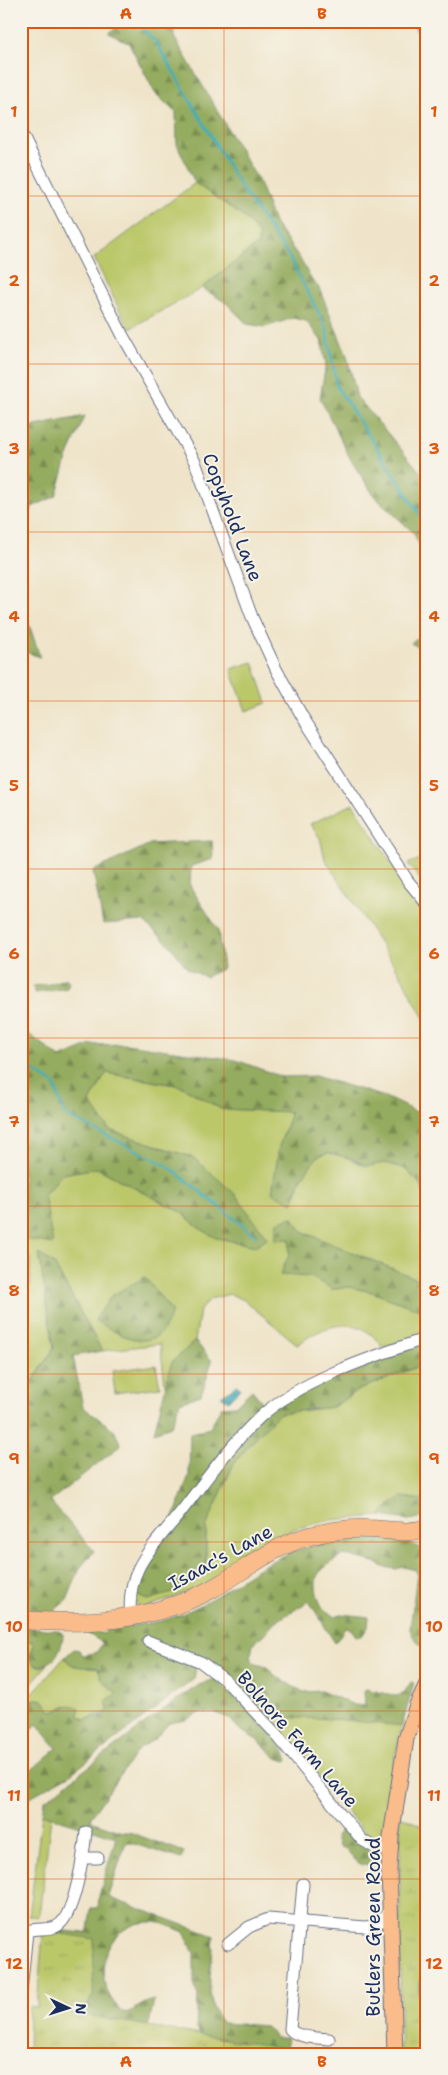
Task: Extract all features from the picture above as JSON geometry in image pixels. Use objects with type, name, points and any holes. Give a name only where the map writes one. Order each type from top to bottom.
[{"type":"highway","name":"Isaac's Lane","points":[[21,1620],[68,1621],[130,1618],[170,1609],[212,1589],[264,1554],[308,1537],[328,1532],[366,1529],[409,1533],[427,1528]]},
{"type":"highway","name":"Isaac's Lane","points":[[409,1533],[427,1544]]},
{"type":"main road","name":"Butlers Green Road","points":[[394,2054],[390,1849],[406,1739],[417,1705],[427,1684]]},
{"type":"street","name":"Copyhold Lane","points":[[21,133],[123,336],[195,462],[252,617],[276,669],[302,716],[408,881],[427,904]]},
{"type":"street","points":[[130,1618],[129,1600],[132,1578],[146,1553],[181,1512],[215,1465],[261,1416],[304,1387],[367,1359],[427,1338]]},
{"type":"street","name":"Bolnore Farm Lane","points":[[148,1641],[201,1662],[226,1681],[275,1733],[362,1840],[374,1847],[390,1849]]},
{"type":"street","points":[[21,1992],[22,1964],[28,1931],[34,1928],[57,1927],[63,1922],[69,1910],[83,1858],[86,1832]]},
{"type":"street","points":[[83,1858],[98,1858]]},
{"type":"street","points":[[303,1884],[290,2029],[293,2033],[329,2039]]},
{"type":"street","points":[[372,1926],[386,1916],[390,1900]]},
{"type":"street","points":[[228,1944],[248,1927],[259,1922],[278,1918],[372,1926],[383,1932],[391,1931]]},
{"type":"green space","points":[[122,21],[174,21],[174,37],[259,182],[274,223],[319,288],[347,356],[357,397],[427,480],[427,561],[413,532],[375,497],[352,462],[320,398],[326,364],[321,340],[306,321],[293,318],[265,327],[247,324],[225,302],[202,288],[258,244],[259,235],[245,218],[195,183],[177,144],[176,113],[155,93],[129,43],[109,33]]},
{"type":"green space","points":[[410,21],[427,21],[427,47]]},
{"type":"green space","points":[[195,183],[245,218],[259,235],[258,244],[202,288],[129,329],[94,258]]},
{"type":"green space","points":[[85,416],[68,456],[56,496],[32,507],[21,555],[21,429]]},
{"type":"green space","points":[[21,601],[23,606],[40,657],[21,650]]},
{"type":"green space","points":[[427,632],[427,652],[411,643]]},
{"type":"green space","points":[[253,662],[267,703],[246,711],[231,669]]},
{"type":"green space","points":[[353,804],[396,870],[409,894],[427,917],[427,1024],[400,974],[325,859],[320,838],[310,824]]},
{"type":"green space","points":[[212,841],[213,859],[191,866],[190,886],[218,930],[223,968],[206,977],[188,969],[168,943],[143,921],[103,924],[93,871],[150,844]]},
{"type":"green space","points":[[427,856],[427,888],[408,864]]},
{"type":"green space","points":[[66,978],[69,982],[67,988],[35,993],[33,986],[50,984]]},
{"type":"green space","points":[[21,1028],[60,1058],[91,1045],[126,1044],[236,1060],[282,1077],[315,1076],[385,1097],[427,1117],[427,1206],[421,1185],[405,1169],[386,1163],[366,1166],[351,1158],[328,1153],[318,1156],[300,1180],[293,1203],[272,1193],[279,1147],[291,1112],[221,1109],[181,1086],[106,1073],[90,1102],[109,1130],[194,1158],[235,1194],[267,1238],[256,1246],[216,1238],[199,1228],[181,1212],[97,1168],[62,1174],[44,1195],[53,1244],[23,1239]]},
{"type":"green space","points":[[106,1073],[181,1086],[221,1109],[291,1112],[279,1147],[293,1203],[305,1172],[313,1161],[323,1153],[335,1153],[364,1165],[394,1164],[410,1173],[421,1185],[426,1205],[428,1232],[427,1283],[303,1232],[290,1239],[289,1255],[311,1277],[332,1289],[350,1287],[372,1292],[420,1310],[427,1324],[427,1334],[381,1348],[378,1341],[364,1330],[355,1326],[345,1325],[324,1329],[298,1345],[244,1300],[230,1294],[210,1299],[200,1310],[195,1341],[172,1362],[166,1392],[160,1344],[102,1351],[54,1264],[39,1254],[54,1348],[27,1390],[21,1392],[21,1285],[31,1286],[30,1257],[21,1255],[21,1231],[23,1239],[44,1195],[62,1174],[97,1168],[181,1212],[199,1228],[194,1158],[109,1130],[90,1102]],"holes":[[[161,1299],[172,1312],[162,1331]]]},
{"type":"green space","points":[[292,1217],[303,1232],[427,1283],[427,1324],[420,1310],[372,1292],[350,1287],[332,1289],[311,1277],[280,1275],[289,1255],[290,1239],[275,1240],[278,1222]]},
{"type":"green space","points":[[39,1254],[54,1264],[102,1351],[73,1356],[83,1407],[114,1430],[121,1445],[50,1501],[94,1551],[80,1568],[67,1600],[56,1609],[56,1613],[21,1612],[21,1392],[27,1390],[54,1348]]},
{"type":"green space","points":[[21,1255],[30,1257],[31,1286],[21,1285]]},
{"type":"green space","points":[[145,1277],[172,1312],[163,1330],[156,1337],[147,1340],[129,1338],[95,1320],[111,1296]]},
{"type":"green space","points":[[195,1341],[212,1361],[201,1395],[180,1402],[171,1426],[154,1432],[172,1362]]},
{"type":"green space","points":[[427,1342],[427,1363],[358,1390],[333,1407],[280,1413],[234,1463],[206,1527],[206,1568],[175,1592],[148,1600],[136,1595],[136,1584],[177,1509],[189,1475],[190,1433],[210,1428],[221,1407],[235,1406],[252,1390],[267,1408],[368,1363]]},
{"type":"green space","points":[[427,1363],[427,1498],[422,1500],[402,1497],[390,1505],[380,1516],[331,1520],[294,1529],[269,1541],[202,1587],[142,1609],[137,1605],[136,1595],[148,1600],[206,1568],[206,1527],[234,1463],[280,1413],[333,1407],[358,1390]]},
{"type":"green space","points":[[156,1365],[160,1387],[115,1393],[112,1371]]},
{"type":"green space","points":[[402,1497],[422,1500],[427,1498],[427,1516],[409,1520],[380,1516],[390,1505]]},
{"type":"green space","points":[[366,1537],[407,1542],[427,1551],[427,1652],[413,1636],[410,1629],[416,1570],[403,1567],[396,1569],[383,1567],[375,1562],[343,1555],[320,1572],[316,1580],[318,1596],[324,1609],[335,1616],[341,1614],[369,1617],[368,1627],[362,1636],[356,1636],[351,1629],[345,1628],[335,1643],[309,1601],[275,1622],[253,1644],[251,1655],[253,1663],[267,1667],[273,1674],[302,1692],[321,1691],[354,1705],[365,1706],[364,1691],[366,1689],[397,1696],[404,1693],[411,1682],[414,1683],[402,1726],[335,1719],[267,1717],[228,1678],[191,1662],[196,1668],[194,1679],[68,1776],[21,1802],[21,1779],[57,1748],[37,1724],[21,1739],[21,1706],[37,1699],[43,1700],[51,1711],[57,1711],[70,1705],[79,1708],[79,1716],[85,1720],[104,1715],[109,1711],[106,1701],[117,1693],[102,1680],[98,1668],[75,1666],[65,1657],[74,1649],[79,1650],[82,1655],[96,1653],[103,1643],[87,1633],[90,1630],[104,1634],[108,1628],[146,1624],[183,1614],[210,1600],[261,1567],[285,1555],[319,1544]]},
{"type":"green space","points":[[21,1627],[57,1630],[63,1634],[59,1651],[51,1661],[47,1664],[35,1665],[29,1658],[34,1645],[32,1641],[21,1644]]},
{"type":"green space","points":[[32,1641],[34,1645],[29,1658],[35,1665],[42,1667],[48,1664],[21,1695],[21,1644]]},
{"type":"green space","points":[[65,1657],[75,1666],[98,1668],[107,1685],[117,1693],[110,1708],[105,1713],[85,1720],[66,1705],[57,1711],[51,1711],[43,1700],[37,1699],[21,1706]]},
{"type":"green space","points":[[215,1679],[277,1740],[288,1760],[285,1761],[277,1758],[259,1741],[240,1730],[229,1718],[215,1713],[201,1712],[186,1720],[169,1723],[156,1738],[138,1750],[90,1818],[93,1822],[123,1832],[129,1832],[184,1852],[181,1859],[128,1842],[125,1845],[109,1894],[110,1898],[214,1936],[210,1993],[216,2014],[223,2023],[266,2026],[275,2038],[288,2038],[285,2054],[202,2038],[196,2029],[198,1995],[194,1987],[194,1953],[184,1932],[152,1922],[135,1925],[121,1932],[111,1943],[105,1957],[103,1973],[106,1988],[113,2002],[125,2013],[154,2000],[149,2024],[134,2033],[84,2015],[84,2003],[43,1936],[45,1929],[85,1933],[88,1930],[91,1908],[98,1908],[99,1896],[116,1837],[42,1814],[44,1801],[167,1707],[199,1685]]},
{"type":"green space","points":[[269,1716],[402,1725],[391,1773],[385,1833],[374,1836],[363,1831]]},
{"type":"green space","points":[[42,1814],[51,1817],[39,1917],[29,1916]]},
{"type":"green space","points":[[400,1816],[427,1828],[427,2054],[400,2054]]},
{"type":"green space","points":[[341,1830],[357,1838],[367,1848],[371,1854],[373,1865],[360,1864],[345,1848],[339,1847],[336,1836]]},
{"type":"green space","points":[[43,1931],[94,1939],[93,1995],[87,2005],[73,2004],[72,2013],[313,2054],[28,2054],[29,2006],[37,2007]]},
{"type":"water","points":[[237,1385],[240,1389],[228,1401],[221,1396]]},
{"type":"water","points":[[427,1967],[427,2005],[419,2001],[419,1983]]},
{"type":"waterway","points":[[134,21],[156,42],[242,189],[288,255],[326,327],[337,387],[427,525]]},
{"type":"waterway","points":[[424,21],[427,26]]},
{"type":"waterway","points":[[21,1062],[54,1084],[65,1115],[168,1166],[256,1236]]},
{"type":"waterway","points":[[21,1483],[26,1490]]}]
